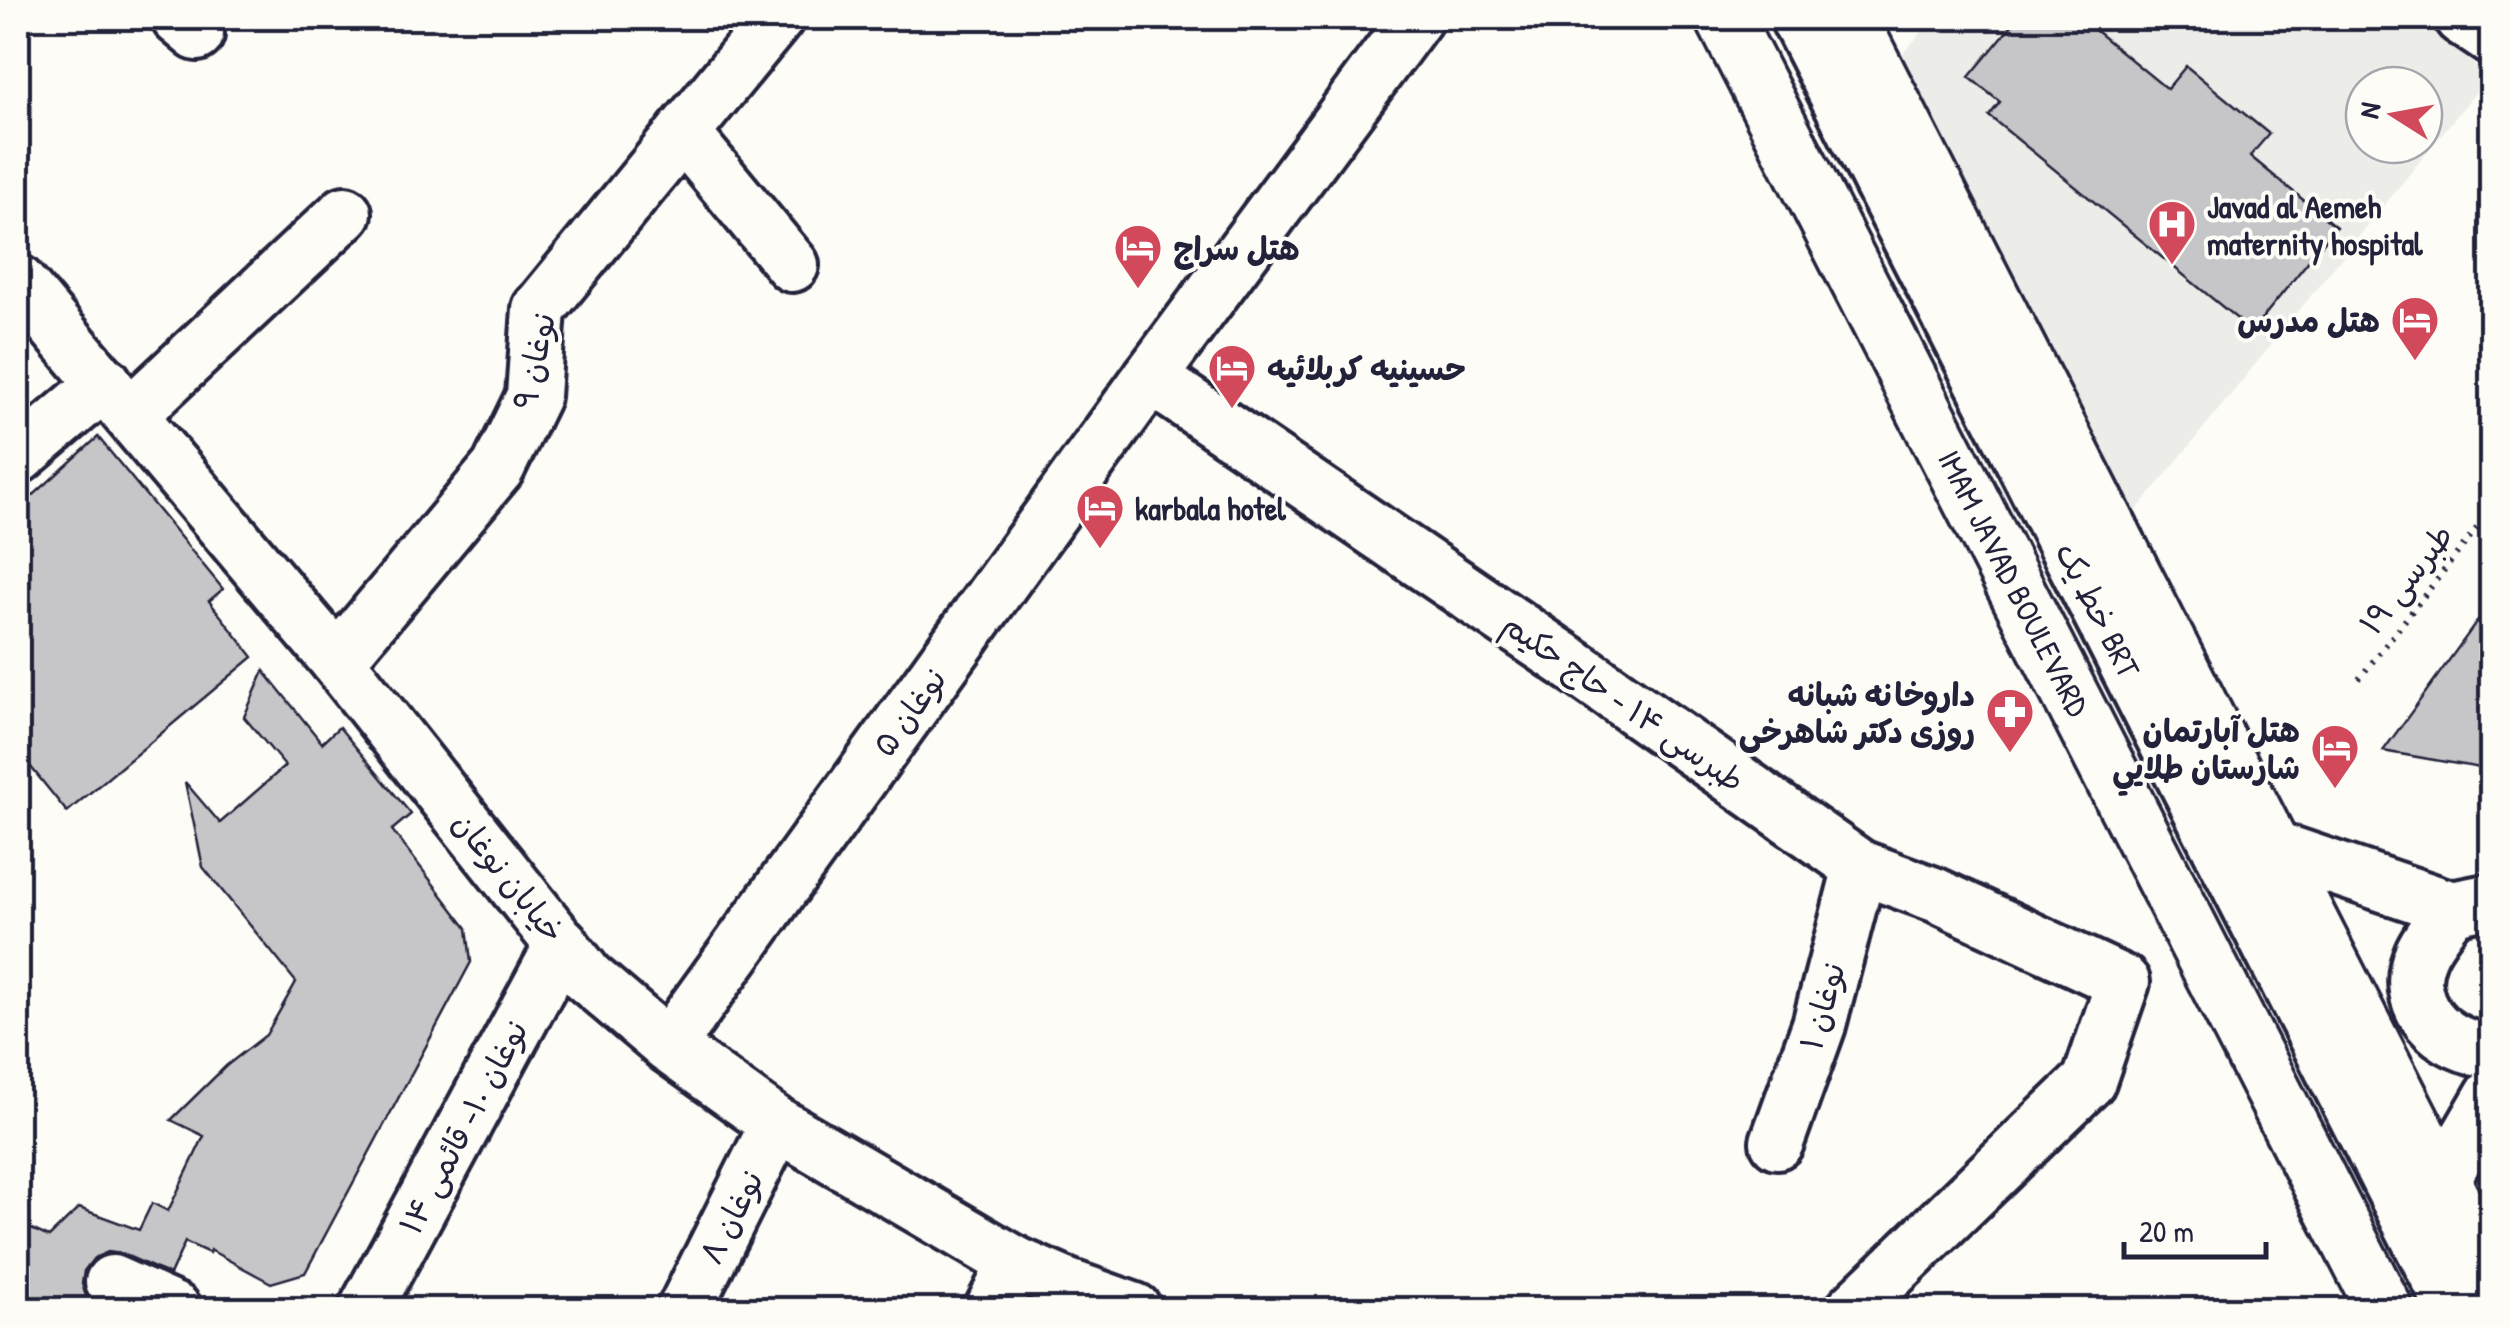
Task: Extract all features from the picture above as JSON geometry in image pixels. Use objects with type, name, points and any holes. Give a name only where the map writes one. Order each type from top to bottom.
[{"type":"main road","name":"IMAM JAVAD BOULEVARD","points":[[1724,18],[2386,1310]]},
{"type":"main road","points":[[1849,18],[2492,1279]]},
{"type":"street","name":"نوغان ۹","points":[[337,662],[498,468],[533,396],[539,309],[777,18]]},
{"type":"street","name":"نوغان ۵","points":[[668,1046],[1150,377],[1416,18]]},
{"type":"street","name":"خط یک BRT","points":[[1768,18],[2423,1310]]},
{"type":"street","name":"خط یک BRT","points":[[1797,18],[2454,1310]]},
{"type":"street","points":[[2461,18],[2492,39]]},
{"type":"street","points":[[683,133],[792,265]]},
{"type":"street","points":[[18,457],[118,398],[345,213]]},
{"type":"street","name":"خیابان نوغان","points":[[18,282],[337,662],[587,977],[668,1046],[777,1124],[1014,1263],[1135,1310]]},
{"type":"street","name":"طبرسی ۱۴ - حاج حکیم","points":[[1150,377],[1580,670],[1860,867],[1936,895],[2123,982],[2089,1081],[1852,1310]]},
{"type":"street","points":[[2269,846],[2472,904],[2420,956],[2418,1000],[2428,1020],[2444,1037],[2464,1047],[2492,1050]]},
{"type":"street","name":"نوغان ۱","points":[[1777,1142],[1819,1024],[1860,867]]},
{"type":"street","name":"نوغان ۱۰- قائمی ۱۴","points":[[364,1310],[562,944]]},
{"type":"street","points":[[2441,1183],[2492,1095]]},
{"type":"street","name":"نوغان ۸","points":[[684,1310],[777,1124]]},
{"type":"street","points":[[991,1310],[1014,1263]]},
{"type":"street","points":[[112,1282],[175,1310]]},
{"type":"path","name":"طبرسی ۱۹","points":[[2359,679],[2492,509]]},
{"type":"shaded area","name":"Javad al Aemeh maternity hospital","points":[[1935,18],[2419,18],[2488,77],[2444,131],[2444,65],[2344,65],[2344,165],[2417,165],[2134,514],[1902,54]]},
{"type":"building","points":[[2018,18],[2080,18],[2167,89],[2186,66],[2269,134],[2250,156],[2336,227],[2252,331],[1989,116],[2000,102],[1969,77]]},
{"type":"building","points":[[98,437],[223,589],[209,601],[253,657],[67,812],[18,751],[18,509]]},
{"type":"building","points":[[2492,601],[2492,770],[2383,751]]},
{"type":"building","points":[[264,671],[322,743],[339,727],[411,814],[392,830],[467,928],[471,962],[305,1273],[271,1283],[210,1250],[209,1253],[185,1242],[170,1275],[123,1254],[108,1252],[94,1258],[84,1271],[82,1284],[87,1299],[99,1310],[18,1310],[18,1223],[49,1237],[79,1208],[139,1230],[152,1203],[168,1211],[204,1136],[171,1120],[226,1066],[266,1035],[296,982],[203,867],[185,782],[220,823],[285,766],[244,717]]},
{"type":"place","name":"Javad al Aemeh maternity hospital","points":[[2172,266]]},
{"type":"place","name":"هتل سراج","points":[[1138,290]]},
{"type":"place","name":"هتل مدرس","points":[[2415,362]]},
{"type":"place","name":"حسینیه کربلائیه","points":[[1232,410]]},
{"type":"place","name":"karbala hotel","points":[[1100,550]]},
{"type":"place","name":"داروخانه شبانه روزی دکتر شاهرخی","points":[[2010,754]]},
{"type":"place","name":"هتل آبارتمان شارستان طلايي","points":[[2335,790]]}]
